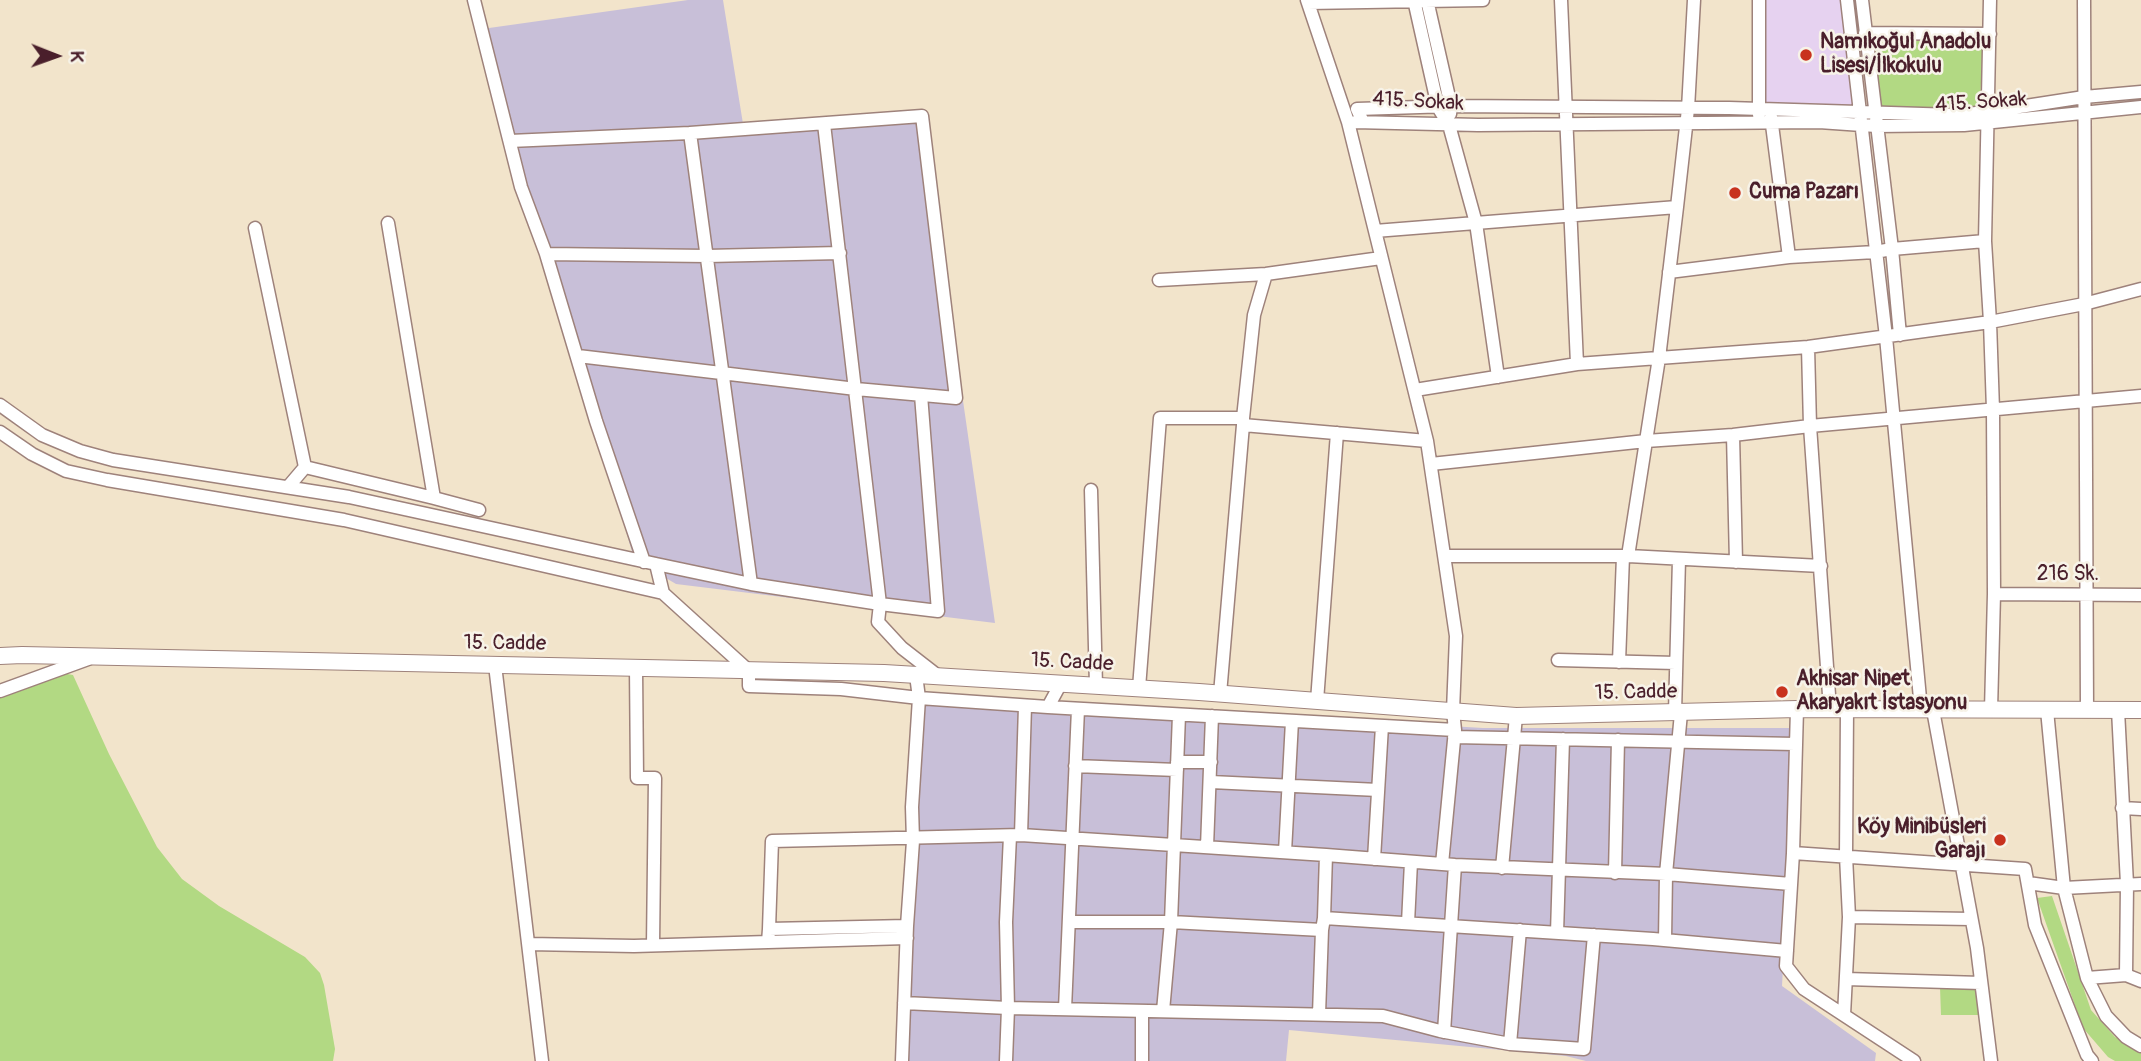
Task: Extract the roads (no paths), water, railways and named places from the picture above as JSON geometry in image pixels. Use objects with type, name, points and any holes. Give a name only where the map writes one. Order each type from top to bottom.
[{"type":"main road","name":"15. Cadde","points":[[0,656],[916,675],[1199,692],[1516,716],[1797,709],[2141,710]]},
{"type":"street","points":[[474,0],[521,187],[546,254],[596,421],[650,563],[663,593],[749,670],[749,686],[841,689],[1025,706],[1382,726],[1513,738],[1795,744]]},
{"type":"street","points":[[1421,0],[1451,106],[1449,125]]},
{"type":"street","points":[[1421,0],[1437,107],[1449,125],[1476,223],[1498,377]]},
{"type":"street","points":[[1444,1032],[1452,926],[1448,865],[1456,636],[1427,441],[1348,122],[1308,2],[1483,0]]},
{"type":"street","points":[[1561,0],[1577,364]]},
{"type":"street","points":[[1619,663],[1626,556],[1646,441],[1677,207],[1687,116],[1694,0]]},
{"type":"street","points":[[1759,0],[1765,116],[1789,257]]},
{"type":"street","points":[[1847,0],[1927,710],[1961,864],[1991,1061]]},
{"type":"street","points":[[1861,0],[1900,335]]},
{"type":"street","points":[[1990,0],[1984,241],[1993,410],[1994,593],[1991,710]]},
{"type":"street","points":[[2084,0],[2087,710]]},
{"type":"street","points":[[1865,33],[1990,34]]},
{"type":"street","name":"415. Sokak","points":[[1987,118],[2084,97],[2141,92]]},
{"type":"street","name":"415. Sokak","points":[[1687,116],[1566,107],[1451,106],[1357,109],[1363,122],[1449,125],[1566,124],[1687,116],[1875,119],[1955,115],[1987,118],[2141,107]]},
{"type":"street","points":[[510,141],[690,133],[922,116],[956,398],[578,356]]},
{"type":"street","points":[[1348,122],[1363,122]]},
{"type":"street","points":[[824,124],[880,604],[877,622],[902,648],[938,677]]},
{"type":"street","points":[[690,133],[751,584]]},
{"type":"street","points":[[1375,231],[1677,207]]},
{"type":"street","points":[[388,223],[433,498]]},
{"type":"street","points":[[256,228],[304,467]]},
{"type":"street","points":[[1669,272],[1789,257],[1984,241]]},
{"type":"street","points":[[546,254],[707,256],[840,253]]},
{"type":"street","points":[[1159,280],[1266,274],[1381,258]]},
{"type":"street","points":[[1220,694],[1254,315],[1266,274]]},
{"type":"street","points":[[1415,390],[1577,364],[1808,347],[1990,323],[2084,304],[2141,289]]},
{"type":"street","points":[[1808,347],[1810,426],[1821,566],[1839,709],[1849,917],[1844,1014]]},
{"type":"street","points":[[0,405],[42,435],[80,452],[113,460],[349,497],[751,584],[939,611],[921,395]]},
{"type":"street","points":[[1431,464],[1646,441],[2141,396]]},
{"type":"street","points":[[1139,688],[1160,418],[1243,422],[1427,441]]},
{"type":"street","points":[[0,432],[32,454],[66,471],[107,481],[344,520],[663,593]]},
{"type":"street","points":[[1317,701],[1338,433]]},
{"type":"street","points":[[1733,435],[1736,562]]},
{"type":"street","points":[[304,467],[479,510]]},
{"type":"street","points":[[288,487],[304,467]]},
{"type":"street","points":[[1091,490],[1096,686]]},
{"type":"street","points":[[1444,556],[1626,556],[1821,566]]},
{"type":"street","points":[[1665,940],[1667,874],[1680,741],[1676,663],[1679,559]]},
{"type":"street","name":"216 Sk.","points":[[1994,593],[2141,595]]},
{"type":"street","points":[[0,691],[95,656]]},
{"type":"street","points":[[1558,660],[1676,663]]},
{"type":"street","points":[[495,665],[542,1061]]},
{"type":"street","points":[[636,668],[637,778],[655,778],[653,945]]},
{"type":"street","points":[[902,1061],[919,698],[916,675]]},
{"type":"street","points":[[1048,707],[1061,684]]},
{"type":"street","points":[[1163,1011],[1171,922],[1177,766],[1182,715],[1199,692]]},
{"type":"street","points":[[1006,1061],[1006,922],[1016,836],[1025,706]]},
{"type":"street","points":[[1065,1009],[1077,709]]},
{"type":"street","points":[[1797,709],[1793,853],[1786,966],[1804,989],[1914,1061]]},
{"type":"street","points":[[2047,710],[2064,888],[2087,978],[2106,1016],[2126,1037],[2141,1046]]},
{"type":"street","points":[[2118,710],[2127,884],[2126,975]]},
{"type":"street","points":[[1208,847],[1212,716]]},
{"type":"street","points":[[1502,868],[1516,716]]},
{"type":"street","points":[[1285,852],[1292,721]]},
{"type":"street","points":[[1374,859],[1382,726]]},
{"type":"street","points":[[1557,933],[1563,739]]},
{"type":"street","points":[[1615,873],[1618,740]]},
{"type":"street","points":[[1075,766],[1177,766],[1211,762]]},
{"type":"street","points":[[1211,782],[1378,790]]},
{"type":"street","points":[[2122,808],[2141,809]]},
{"type":"street","points":[[768,942],[772,841],[913,837],[1073,838],[1448,865],[1667,874],[1791,884]]},
{"type":"street","points":[[1793,853],[2025,869],[2035,925],[2087,1059]]},
{"type":"street","points":[[1319,1014],[1326,855]]},
{"type":"street","points":[[1408,923],[1411,862]]},
{"type":"street","points":[[2028,883],[2064,888],[2141,884]]},
{"type":"street","points":[[1849,917],[1971,919]]},
{"type":"street","points":[[1069,922],[1408,923],[1787,951]]},
{"type":"street","points":[[769,929],[907,932]]},
{"type":"street","points":[[1510,1044],[1520,930]]},
{"type":"street","points":[[528,944],[768,942],[907,932]]},
{"type":"street","points":[[904,1003],[1008,1008],[1383,1016],[1444,1032],[1510,1044],[1584,1049],[1594,935]]},
{"type":"street","points":[[2087,978],[2126,975],[2141,981]]},
{"type":"street","points":[[1846,979],[1981,983]]},
{"type":"street","points":[[1142,1061],[1143,1011]]},
{"type":"place","name":"Namıkoğul Anadolu Lisesi/İlkokulu","points":[[1806,55]]},
{"type":"place","name":"Cuma Pazarı","points":[[1735,193]]},
{"type":"place","name":"Akhisar Nipet Akaryakıt İstasyonu","points":[[1782,692]]},
{"type":"place","name":"Köy Minibüsleri Garajı","points":[[2000,840]]}]
